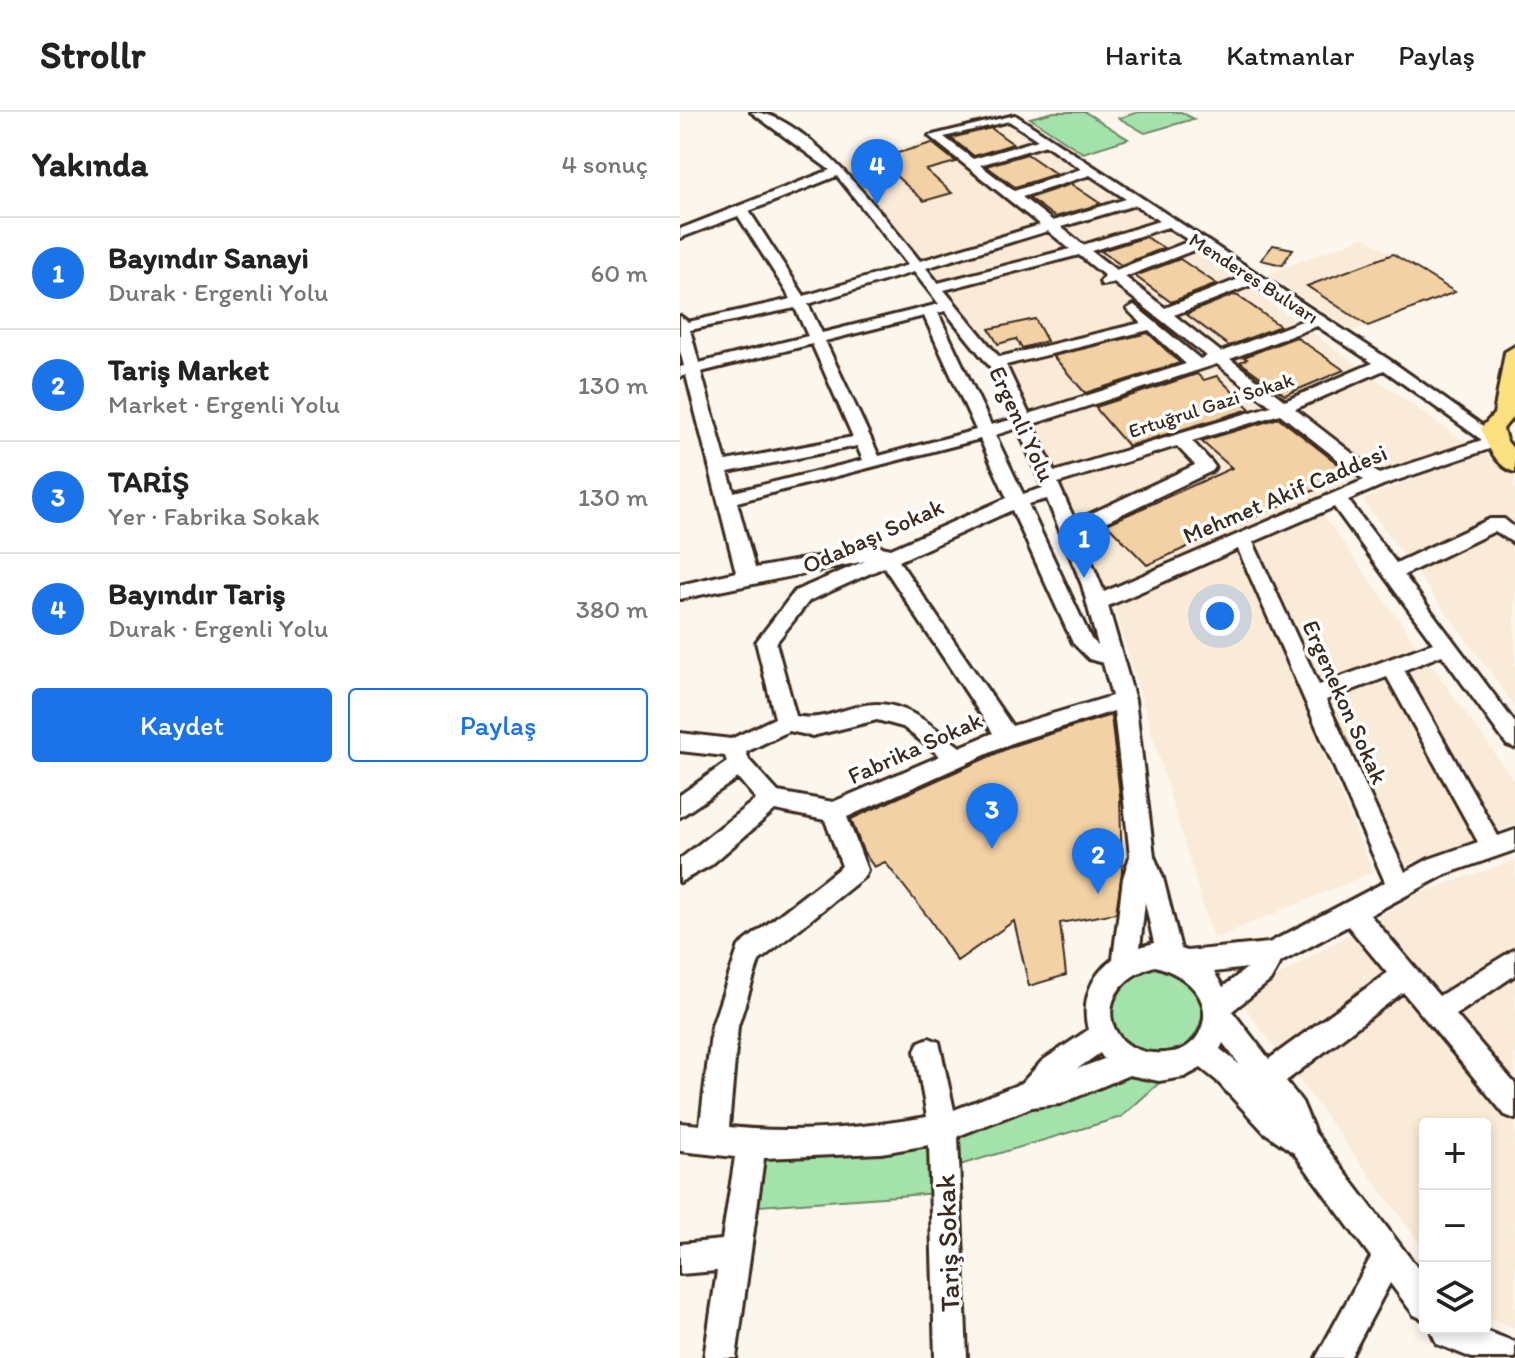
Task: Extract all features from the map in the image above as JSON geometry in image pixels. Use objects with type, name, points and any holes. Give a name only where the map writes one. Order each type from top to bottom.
[{"type":"main road","points":[[1508,444],[1492,428],[1504,416],[1515,352]]},
{"type":"main road","name":"Menderes Bulvarı","points":[[1508,444],[1515,465]]},
{"type":"street","name":"Ergenli Yolu","points":[[757,112],[812,148],[839,171],[996,363],[1023,420],[1097,603],[1124,700],[1142,856],[1135,878],[1125,962]]},
{"type":"street","name":"Menderes Bulvarı","points":[[971,164],[935,136],[1011,117],[1508,444]]},
{"type":"street","points":[[971,164],[1047,141]]},
{"type":"street","points":[[971,164],[1114,276]]},
{"type":"street","points":[[1012,196],[1091,170]]},
{"type":"street","points":[[680,234],[839,171]]},
{"type":"street","points":[[747,576],[719,468],[687,370],[681,326],[800,302],[1053,228],[1137,200]]},
{"type":"street","points":[[741,209],[800,302],[873,462]]},
{"type":"street","points":[[934,288],[1081,250],[1170,222]]},
{"type":"street","points":[[1201,242],[1114,276],[1107,281],[1108,285],[1221,360],[1377,481]]},
{"type":"street","points":[[996,363],[1158,320],[1255,278]]},
{"type":"street","points":[[687,370],[949,306]]},
{"type":"street","points":[[929,310],[1083,643],[1096,654],[1112,658]]},
{"type":"street","points":[[1158,320],[1198,366]]},
{"type":"street","points":[[727,499],[1023,420],[1221,360],[1319,320]]},
{"type":"street","name":"Ertuğrul Gazi Sokak","points":[[1050,485],[1180,439],[1282,408],[1385,364]]},
{"type":"street","points":[[1070,531],[1206,467],[1180,439]]},
{"type":"street","points":[[719,468],[863,440]]},
{"type":"street","name":"Mehmet Akif Caddesi","points":[[1097,603],[1377,481],[1508,444]]},
{"type":"street","name":"Odabaşı Sokak","points":[[787,722],[766,642],[802,596],[1050,485]]},
{"type":"street","points":[[1337,498],[1446,646],[1507,716],[1515,739]]},
{"type":"street","points":[[1392,573],[1497,523],[1515,538]]},
{"type":"street","name":"Ergenekon Sokak","points":[[1243,540],[1399,886]]},
{"type":"street","points":[[680,592],[877,552],[887,556],[1007,736]]},
{"type":"street","points":[[1313,696],[1446,646]]},
{"type":"street","points":[[1272,954],[1261,973],[1218,1011],[1209,1044],[1178,1066],[1158,1069],[1129,1062],[1113,1050],[1103,1035],[1096,1006],[1101,988],[1111,973],[1125,962],[1139,956],[1179,959],[1272,954],[1438,866],[1504,844],[1392,667]]},
{"type":"street","name":"Fabrika Sokak","points":[[771,800],[834,812],[1007,736],[1124,700]]},
{"type":"street","points":[[680,807],[737,756],[787,722],[812,728],[877,712],[910,721],[958,757]]},
{"type":"street","points":[[680,742],[737,756],[771,800],[702,858],[680,872]]},
{"type":"street","points":[[713,1140],[725,1026],[748,954],[855,870],[834,812]]},
{"type":"street","points":[[1142,856],[1179,959],[1201,974],[1211,988],[1218,1011],[1292,1112],[1304,1143],[1419,1296]]},
{"type":"street","points":[[1350,910],[1515,1105]]},
{"type":"street","points":[[1436,1013],[1515,961]]},
{"type":"street","points":[[1267,1078],[1404,975]]},
{"type":"street","points":[[1032,1093],[1052,1071],[1103,1035]]},
{"type":"street","name":"Tariş Sokak","points":[[929,1051],[943,1128],[951,1358]]},
{"type":"street","points":[[1201,1052],[1226,1070],[1274,1122],[1304,1143]]},
{"type":"street","points":[[680,1137],[751,1144],[881,1139],[943,1128],[1032,1093],[1060,1090],[1129,1062]]},
{"type":"street","points":[[720,1358],[751,1144]]},
{"type":"street","points":[[680,1259],[735,1254]]},
{"type":"street","points":[[1332,1358],[1388,1257]]},
{"type":"street","points":[[1449,1334],[1468,1358]]},
{"type":"street","points":[[1456,1334],[1515,1358]]},
{"type":"shaded area","points":[[1011,117],[1471,447],[1097,603],[1003,372],[834,166]]},
{"type":"shaded area","points":[[1364,237],[1455,292],[1353,331],[1268,274]]},
{"type":"shaded area","points":[[1479,451],[1515,474],[1515,706],[1363,500]]},
{"type":"shaded area","points":[[1323,515],[1515,782],[1515,825],[1405,865],[1255,543]]},
{"type":"shaded area","points":[[1239,551],[1373,872],[1213,939],[1114,606]]},
{"type":"shaded area","points":[[1515,862],[1515,1328],[1491,1318],[1491,1118],[1419,1118],[1419,1242],[1239,999],[1420,893]]},
{"type":"green space","points":[[1054,112],[1085,112],[1128,139],[1083,153],[1030,118]]},
{"type":"green space","points":[[1139,112],[1181,112],[1194,119],[1145,133],[1119,118]]},
{"type":"green space","points":[[1156,966],[1182,977],[1197,993],[1202,1010],[1199,1028],[1189,1042],[1173,1052],[1154,1055],[1133,1048],[1121,1039],[1112,1022],[1109,1002],[1134,970]]},
{"type":"green space","points":[[1104,1076],[1166,1077],[1121,1117],[960,1165],[958,1134]]},
{"type":"green space","points":[[939,1144],[938,1193],[759,1206],[764,1159]]},
{"type":"building","points":[[991,128],[1013,144],[974,156],[951,138]]},
{"type":"building","points":[[932,143],[956,162],[926,170],[952,193],[924,201],[877,159]]},
{"type":"building","points":[[1027,154],[1056,174],[1015,187],[986,166]]},
{"type":"building","points":[[1071,184],[1101,204],[1055,217],[1029,198]]},
{"type":"building","points":[[1146,237],[1164,248],[1121,265],[1101,251]]},
{"type":"building","points":[[1273,245],[1293,249],[1282,265],[1261,260]]},
{"type":"building","points":[[1393,254],[1455,292],[1368,326],[1307,286]]},
{"type":"building","points":[[1180,259],[1217,284],[1171,302],[1135,276]]},
{"type":"building","points":[[1233,295],[1280,326],[1229,346],[1186,314]]},
{"type":"building","points":[[1035,319],[1047,341],[1022,348],[1016,339],[998,344],[989,329]]},
{"type":"building","points":[[1148,333],[1180,363],[1085,393],[1053,356]]},
{"type":"building","points":[[1296,337],[1344,370],[1285,395],[1240,362],[1247,359],[1244,357]]},
{"type":"building","points":[[1197,374],[1204,380],[1217,376],[1250,409],[1128,446],[1096,407]]},
{"type":"building","points":[[1279,418],[1351,474],[1147,565],[1107,524],[1232,468],[1201,441]]},
{"type":"building","points":[[1111,715],[1120,796],[1122,872],[1116,913],[1060,923],[1066,975],[1029,986],[1014,921],[957,961],[931,921],[885,862],[874,867],[863,851],[851,819],[1015,745]]},
{"type":"place","name":"Bayındır Tariş","points":[[877,205]]},
{"type":"place","name":"Bayındır Sanayi","points":[[1084,578]]},
{"type":"place","name":"TARİŞ","points":[[992,849]]},
{"type":"place","name":"Tariş Market","points":[[1098,894]]}]
